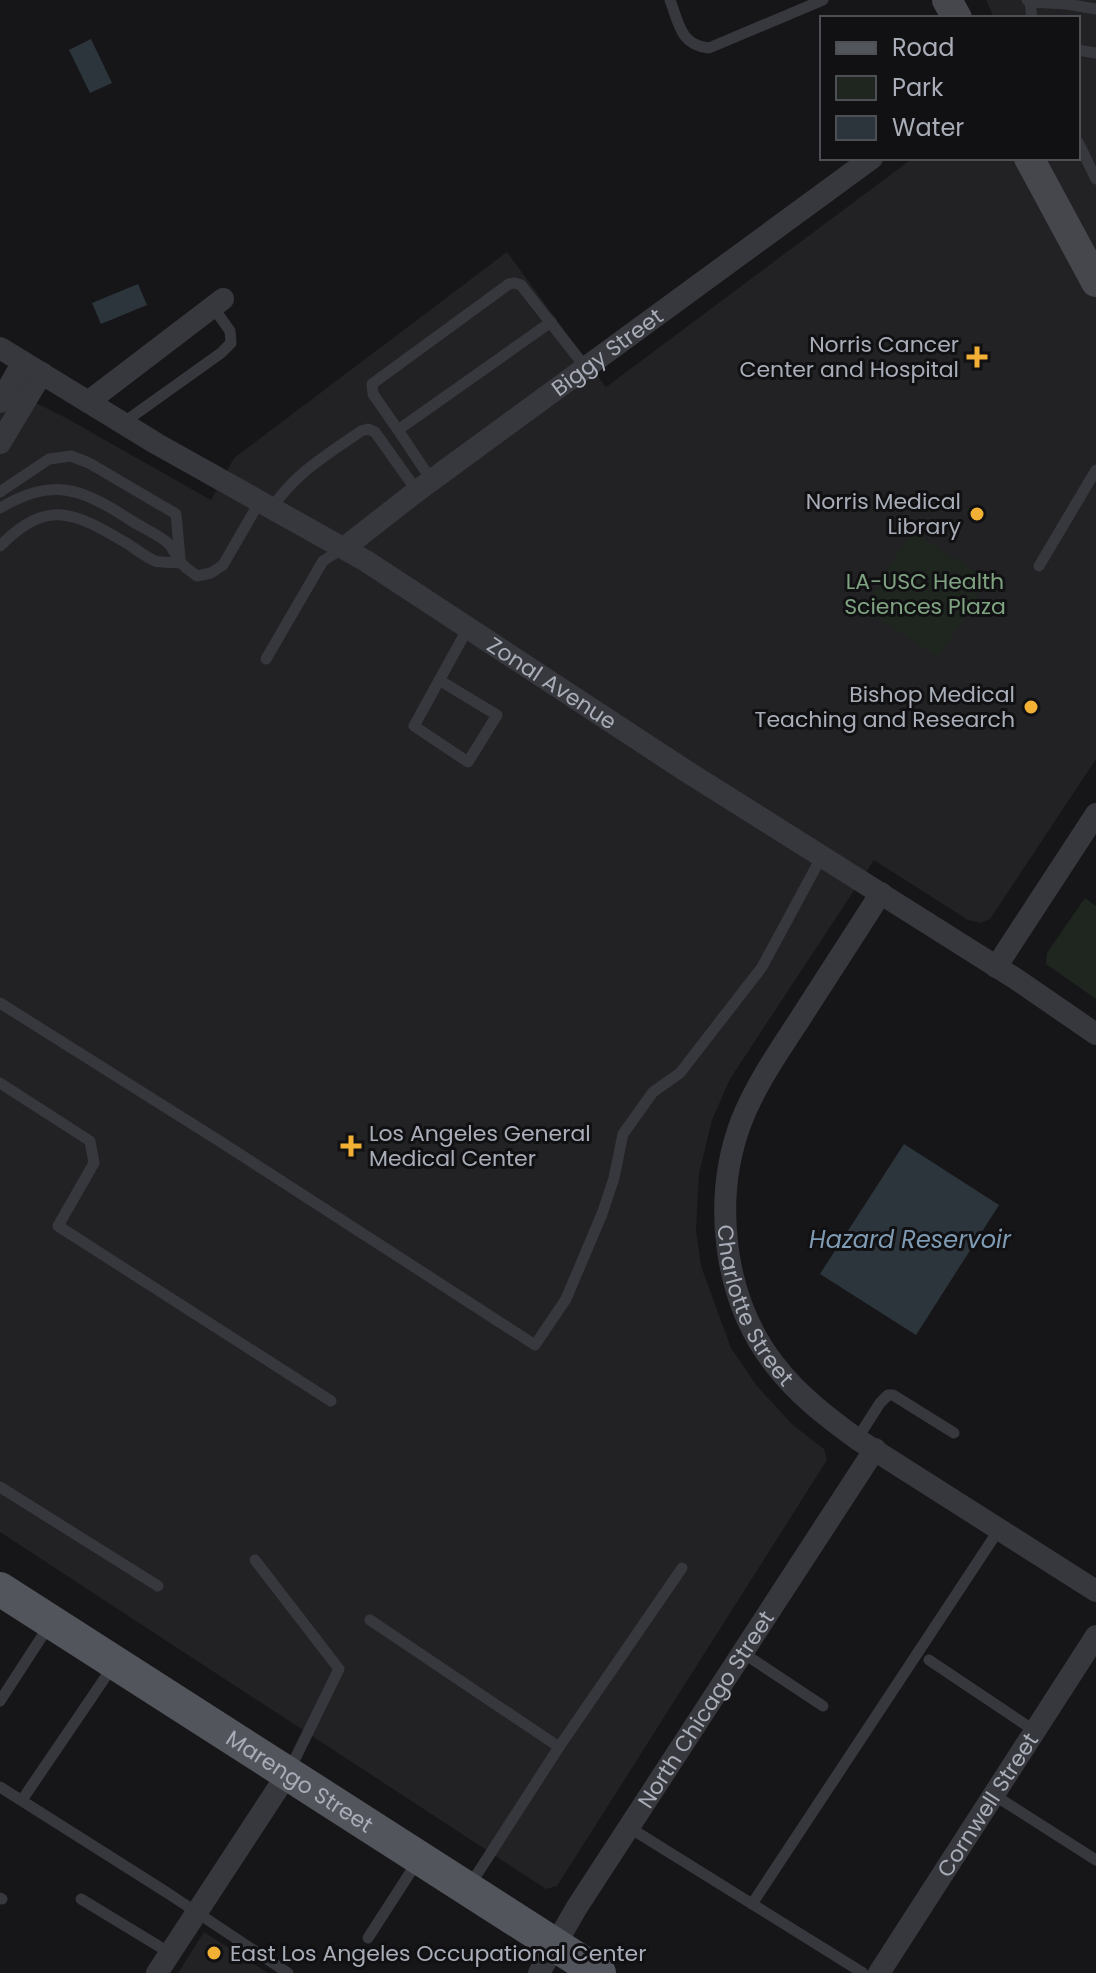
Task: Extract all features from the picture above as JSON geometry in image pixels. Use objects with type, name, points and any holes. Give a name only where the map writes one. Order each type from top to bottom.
[{"type":"main road","name":"Marengo Street","points":[[4,1600],[52,1622],[468,1889],[547,1960],[599,1973]]},
{"type":"street","name":"Biggy Street","points":[[344,548],[869,160]]},
{"type":"street","points":[[1030,160],[1096,282]]},
{"type":"street","points":[[88,402],[218,303]]},
{"type":"street","name":"Zonal Avenue","points":[[0,348],[122,423],[344,548],[683,769],[1016,979],[1096,1034]]},
{"type":"street","points":[[0,402],[33,368]]},
{"type":"street","points":[[0,443],[33,368]]},
{"type":"street","points":[[996,967],[1095,816]]},
{"type":"street","name":"Charlotte Street","points":[[881,893],[762,1077],[741,1122],[728,1173],[725,1206],[731,1267],[741,1300],[756,1335],[774,1364],[820,1411],[866,1444],[1096,1591]]},
{"type":"street","name":"North Chicago Street","points":[[547,1960],[577,1907],[743,1653],[866,1444]]},
{"type":"street","name":"Cornwell Street","points":[[879,1973],[1096,1636]]},
{"type":"street","points":[[157,1973],[288,1773]]},
{"type":"lane","points":[[670,0],[683,35],[690,44],[709,48],[823,0]]},
{"type":"lane","points":[[1029,1],[1096,9]]},
{"type":"lane","points":[[1080,146],[1096,179]]},
{"type":"lane","points":[[424,486],[401,435],[373,394],[372,384],[509,284],[521,285],[586,368]]},
{"type":"lane","points":[[122,423],[231,343],[230,331],[218,303]]},
{"type":"lane","points":[[401,435],[551,322]]},
{"type":"lane","points":[[0,508],[40,491],[60,489],[81,492],[170,545],[180,563],[197,576],[211,573],[223,565],[266,504],[298,476],[361,431],[368,429],[375,432],[424,486]]},
{"type":"lane","points":[[0,492],[49,459],[71,456],[89,463],[176,514],[180,563]]},
{"type":"lane","points":[[1039,566],[1096,470]]},
{"type":"lane","points":[[0,546],[27,523],[55,514],[77,517],[96,525],[157,562],[180,563]]},
{"type":"lane","points":[[266,659],[323,561],[344,548]]},
{"type":"lane","points":[[439,680],[497,715],[468,762],[414,726],[439,680],[468,628]]},
{"type":"lane","points":[[0,1003],[535,1345],[566,1299],[602,1214],[614,1178],[623,1134],[653,1092],[680,1073],[762,967],[822,856]]},
{"type":"lane","points":[[0,1083],[90,1141],[94,1163],[58,1226],[331,1401]]},
{"type":"lane","points":[[866,1444],[880,1403],[888,1395],[893,1395],[954,1433]]},
{"type":"lane","points":[[0,1487],[158,1586]]},
{"type":"lane","points":[[752,1904],[1000,1528]]},
{"type":"lane","points":[[255,1560],[339,1669],[288,1773]]},
{"type":"lane","points":[[468,1889],[559,1747],[682,1568]]},
{"type":"lane","points":[[370,1620],[559,1747]]},
{"type":"lane","points":[[0,1701],[52,1622]]},
{"type":"lane","points":[[743,1653],[823,1706]]},
{"type":"lane","points":[[929,1660],[1035,1731]]},
{"type":"lane","points":[[22,1800],[116,1663]]},
{"type":"lane","points":[[0,1787],[288,1973]]},
{"type":"lane","points":[[994,1795],[1096,1860]]},
{"type":"lane","points":[[630,1828],[863,1973]]},
{"type":"lane","points":[[368,1938],[420,1858]]},
{"type":"lane","points":[[81,1899],[170,1953]]},
{"type":"shaded area","name":"Los Angeles General Medical Center","points":[[986,0],[1096,0],[1096,759],[990,919],[980,923],[968,920],[874,860],[730,1079],[712,1120],[699,1174],[696,1230],[701,1266],[731,1348],[757,1386],[793,1425],[824,1449],[827,1460],[557,1886],[546,1889],[0,1532],[0,385],[66,418],[211,500],[234,458],[507,252],[606,387],[910,160],[1080,160],[1080,16],[993,16]]},
{"type":"shaded area","name":"East Los Angeles Occupational Center","points":[[204,1932],[268,1973],[178,1973]]},
{"type":"green space","name":"LA-USC Health Sciences Plaza","points":[[912,531],[988,579],[938,657],[863,609]]},
{"type":"green space","points":[[1085,898],[1096,906],[1096,999],[1046,964],[1047,953]]},
{"type":"water","points":[[91,39],[112,83],[90,93],[69,50]]},
{"type":"water","points":[[138,284],[147,305],[101,324],[92,303]]},
{"type":"water","name":"Hazard Reservoir","points":[[904,1144],[999,1205],[916,1335],[820,1274]]},
{"type":"place","name":"Norris Cancer Center and Hospital","points":[[977,357]]},
{"type":"place","name":"Norris Medical Library","points":[[977,514]]},
{"type":"place","name":"Bishop Medical Teaching and Research","points":[[1031,707]]},
{"type":"place","name":"Los Angeles General Medical Center","points":[[351,1146]]},
{"type":"place","name":"East Los Angeles Occupational Center","points":[[214,1953]]}]
